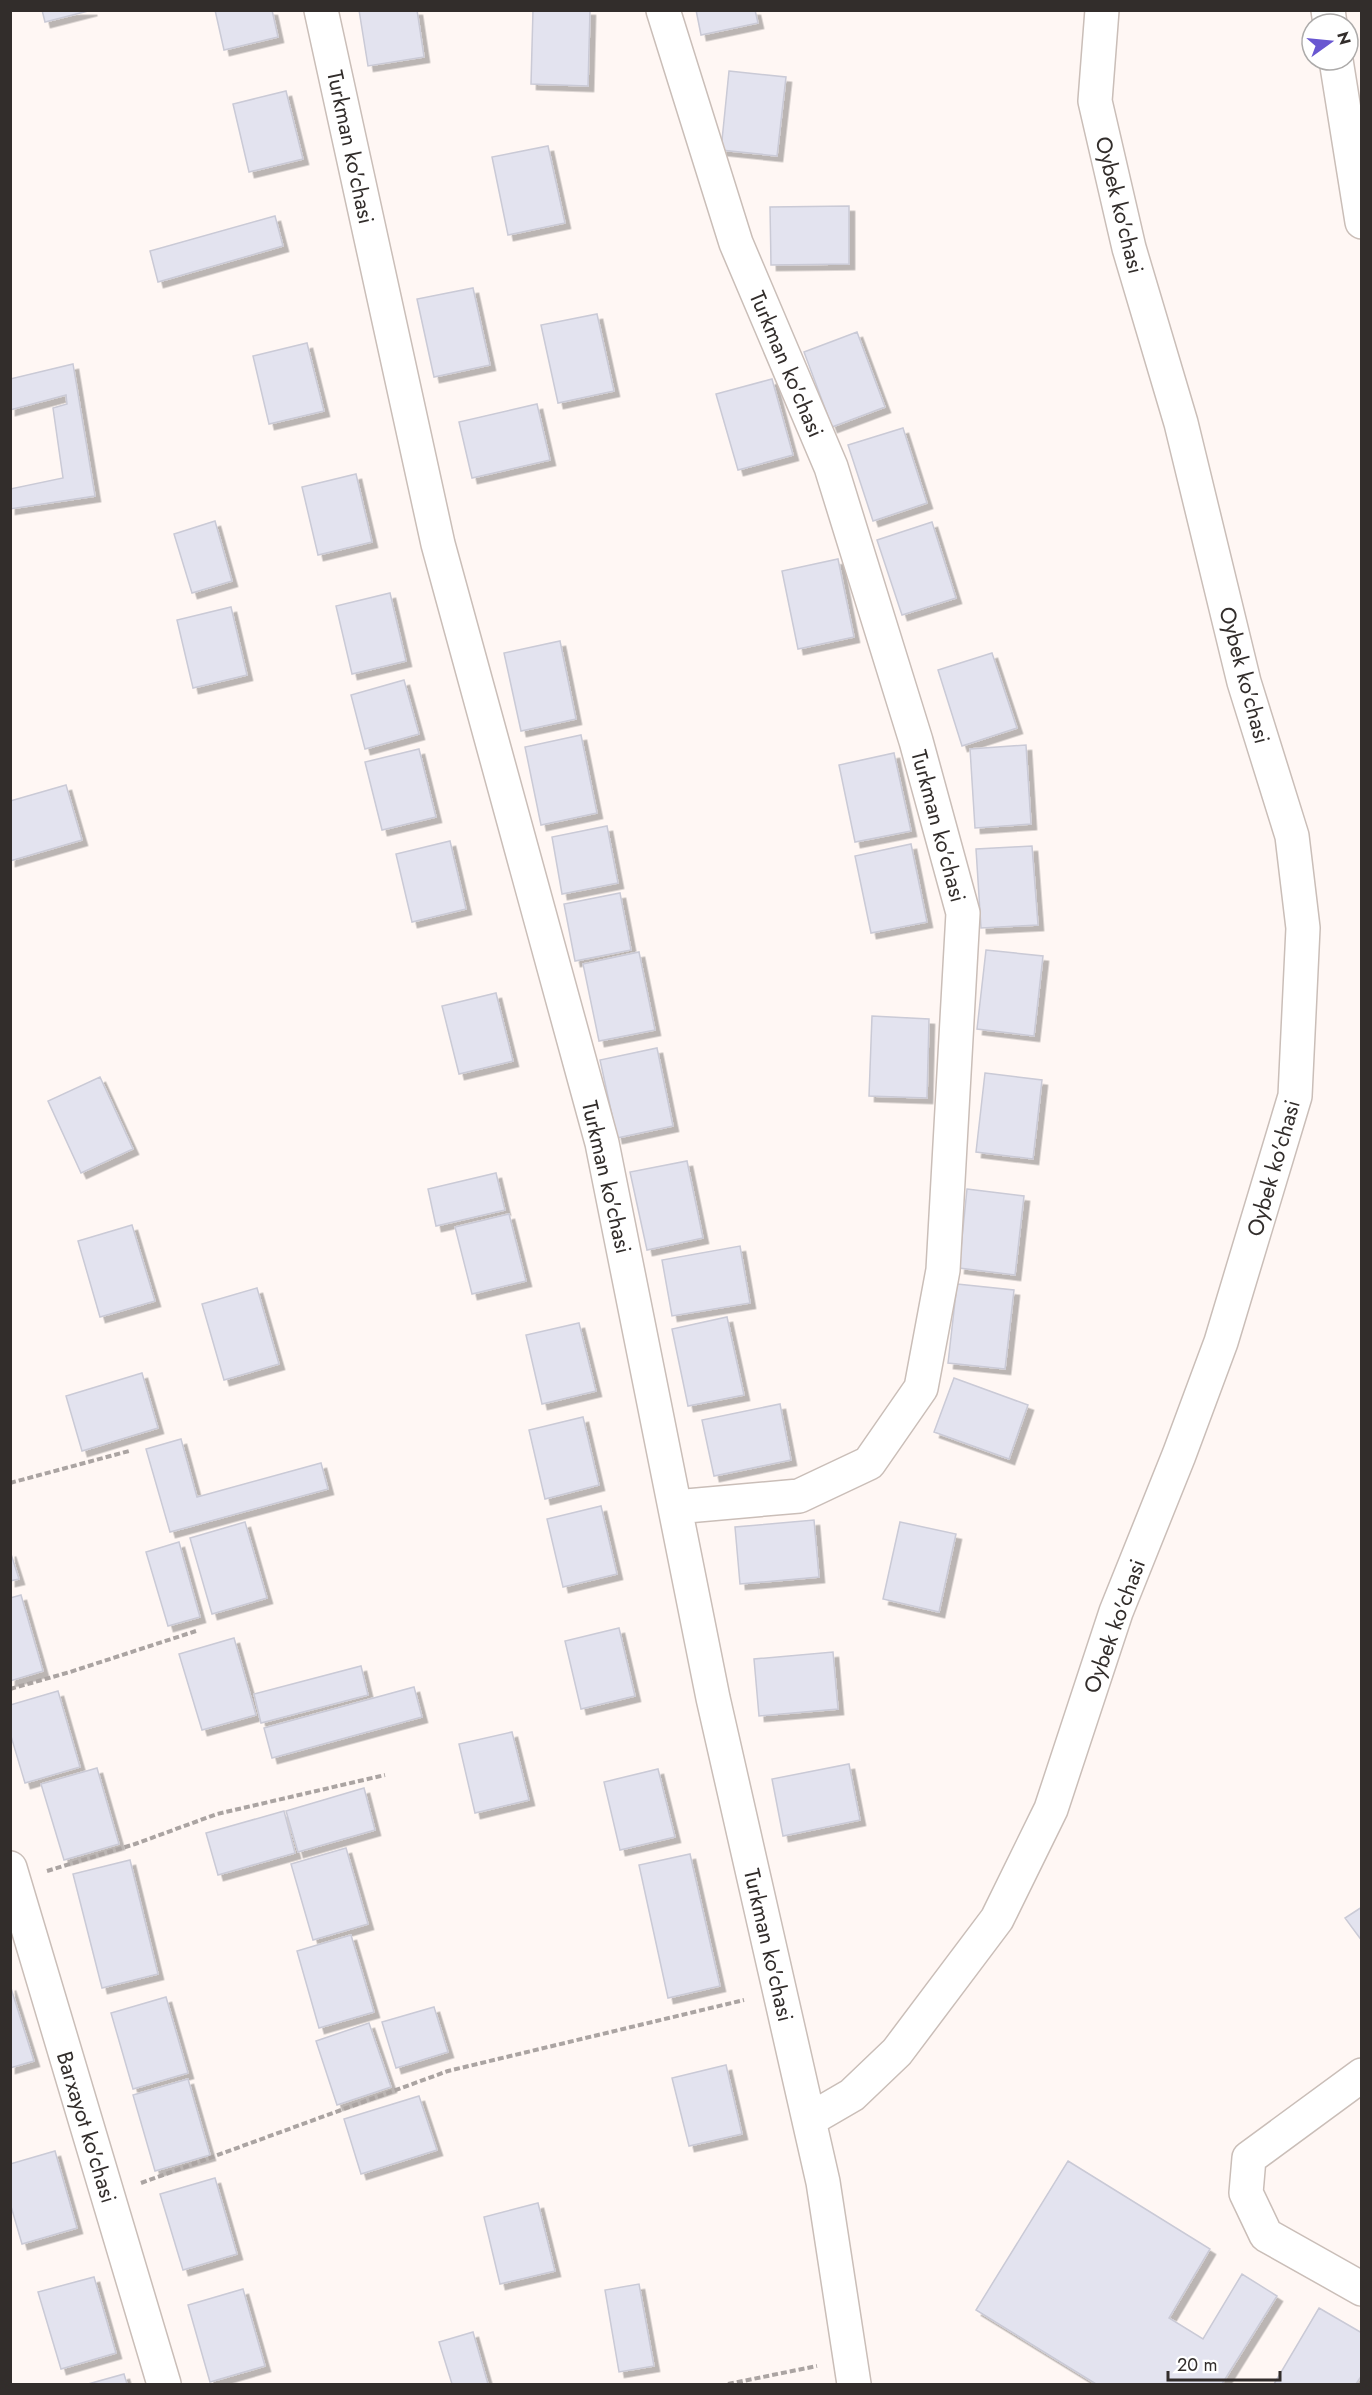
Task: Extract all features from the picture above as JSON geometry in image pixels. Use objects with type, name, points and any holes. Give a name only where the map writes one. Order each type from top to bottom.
[{"type":"street","name":"Turkman ko'chasi","points":[[321,10],[438,544],[602,1143],[712,1698],[823,2182],[852,2372]]},
{"type":"street","name":"Turkman ko'chasi","points":[[663,10],[736,243],[831,467],[916,741],[963,913],[943,1270],[921,1388],[869,1463],[799,1496],[675,1508]]},
{"type":"street","name":"Oybek ko'chasi","points":[[809,2120],[852,2095],[897,2052],[997,1919],[1051,1809],[1116,1612],[1179,1455],[1221,1342],[1295,1096],[1303,928],[1292,836],[1244,682],[1181,423],[1130,248],[1095,101],[1102,10]]},
{"type":"street","points":[[1338,72],[1362,222]]},
{"type":"street","name":"Barxayot ko'chasi","points":[[12,1875],[164,2385]]},
{"type":"street","points":[[1362,2075],[1250,2158],[1246,2193],[1266,2235],[1362,2289]]},
{"type":"path","points":[[10,1483],[129,1451]]},
{"type":"path","points":[[10,1689],[196,1631]]},
{"type":"path","points":[[12,1875],[135,1844],[217,1814],[385,1775]]},
{"type":"path","points":[[107,2195],[448,2071],[780,1991]]},
{"type":"path","points":[[728,2385],[852,2372]]},
{"type":"building","points":[[42,10],[92,10],[45,22]]},
{"type":"building","points":[[215,10],[272,10],[278,37],[224,50]]},
{"type":"building","points":[[359,10],[417,10],[424,57],[368,66]]},
{"type":"building","points":[[533,10],[590,10],[588,86],[531,84]]},
{"type":"building","points":[[696,10],[755,10],[758,23],[701,35]]},
{"type":"building","points":[[729,71],[786,77],[777,156],[721,150]]},
{"type":"building","points":[[286,91],[303,159],[249,172],[233,104]]},
{"type":"building","points":[[548,146],[565,223],[508,235],[492,157]]},
{"type":"building","points":[[849,206],[849,264],[771,265],[770,207]]},
{"type":"building","points":[[275,216],[283,246],[158,282],[150,251]]},
{"type":"building","points":[[473,288],[490,365],[434,377],[417,299]]},
{"type":"building","points":[[597,314],[614,391],[558,403],[541,325]]},
{"type":"building","points":[[857,332],[885,407],[832,427],[804,352]]},
{"type":"building","points":[[307,343],[324,411],[269,424],[253,356]]},
{"type":"building","points":[[73,364],[95,496],[10,509],[10,489],[63,478],[53,408],[67,404],[66,395],[10,410],[10,379]]},
{"type":"building","points":[[772,379],[793,455],[738,470],[716,394]]},
{"type":"building","points":[[537,404],[550,460],[472,478],[459,422]]},
{"type":"building","points":[[903,428],[927,503],[873,521],[848,445]]},
{"type":"building","points":[[356,474],[372,542],[318,555],[302,487]]},
{"type":"building","points":[[215,521],[232,581],[192,593],[174,534]]},
{"type":"building","points":[[932,522],[956,598],[902,615],[877,540]]},
{"type":"building","points":[[838,559],[854,637],[798,649],[782,571]]},
{"type":"building","points":[[390,593],[406,661],[352,674],[336,606]]},
{"type":"building","points":[[231,607],[247,675],[193,688],[177,620]]},
{"type":"building","points":[[560,641],[576,719],[521,731],[504,653]]},
{"type":"building","points":[[992,653],[1017,728],[962,746],[938,670]]},
{"type":"building","points":[[404,680],[419,734],[365,749],[351,695]]},
{"type":"building","points":[[581,735],[597,813],[541,825],[525,747]]},
{"type":"building","points":[[1026,745],[1031,824],[975,828],[970,749]]},
{"type":"building","points":[[419,749],[436,817],[382,830],[365,762]]},
{"type":"building","points":[[894,753],[911,831],[855,842],[839,765]]},
{"type":"building","points":[[66,785],[82,840],[10,861],[10,801]]},
{"type":"building","points":[[607,826],[618,883],[562,894],[552,837]]},
{"type":"building","points":[[450,841],[466,909],[412,922],[396,854]]},
{"type":"building","points":[[911,844],[927,922],[871,933],[855,856]]},
{"type":"building","points":[[1032,846],[1038,925],[981,928],[976,849]]},
{"type":"building","points":[[620,893],[631,950],[575,961],[564,904]]},
{"type":"building","points":[[986,950],[1043,956],[1034,1036],[977,1029]]},
{"type":"building","points":[[639,952],[655,1030],[599,1041],[583,964]]},
{"type":"building","points":[[496,993],[513,1061],[459,1074],[442,1006]]},
{"type":"building","points":[[872,1016],[929,1019],[927,1098],[869,1096]]},
{"type":"building","points":[[657,1048],[673,1126],[617,1138],[600,1060]]},
{"type":"building","points":[[985,1073],[1042,1080],[1033,1159],[976,1152]]},
{"type":"building","points":[[100,1077],[133,1149],[81,1173],[48,1101]]},
{"type":"building","points":[[687,1161],[703,1238],[647,1250],[630,1172]]},
{"type":"building","points":[[496,1173],[505,1210],[436,1226],[428,1189]]},
{"type":"building","points":[[967,1189],[1024,1196],[1015,1275],[959,1268]]},
{"type":"building","points":[[509,1214],[526,1281],[472,1294],[455,1227]]},
{"type":"building","points":[[132,1225],[155,1301],[100,1317],[78,1241]]},
{"type":"building","points":[[740,1246],[750,1303],[672,1316],[662,1260]]},
{"type":"building","points":[[957,1284],[1014,1290],[1005,1369],[948,1363]]},
{"type":"building","points":[[257,1288],[279,1364],[224,1380],[202,1304]]},
{"type":"building","points":[[727,1317],[744,1395],[688,1406],[672,1329]]},
{"type":"building","points":[[579,1323],[596,1391],[542,1404],[526,1335]]},
{"type":"building","points":[[142,1373],[158,1428],[82,1451],[66,1396]]},
{"type":"building","points":[[954,1378],[1028,1405],[1009,1459],[934,1432]]},
{"type":"building","points":[[780,1404],[791,1460],[714,1476],[702,1420]]},
{"type":"building","points":[[583,1417],[599,1485],[545,1499],[529,1430]]},
{"type":"building","points":[[181,1439],[197,1497],[321,1463],[328,1489],[170,1532],[146,1449]]},
{"type":"building","points":[[601,1506],[617,1574],[563,1587],[547,1519]]},
{"type":"building","points":[[814,1520],[819,1577],[740,1584],[735,1527]]},
{"type":"building","points":[[245,1522],[267,1598],[212,1614],[190,1538]]},
{"type":"building","points":[[900,1522],[956,1534],[939,1612],[883,1599]]},
{"type":"building","points":[[179,1542],[200,1617],[168,1626],[146,1552]]},
{"type":"building","points":[[10,1551],[19,1579],[10,1581]]},
{"type":"building","points":[[21,1595],[43,1671],[10,1681],[10,1598]]},
{"type":"building","points":[[619,1628],[635,1696],[581,1709],[565,1641]]},
{"type":"building","points":[[234,1638],[256,1715],[202,1730],[179,1654]]},
{"type":"building","points":[[833,1652],[838,1709],[759,1716],[754,1659]]},
{"type":"building","points":[[361,1666],[368,1695],[261,1723],[254,1694]]},
{"type":"building","points":[[414,1687],[422,1717],[272,1758],[264,1728]]},
{"type":"building","points":[[58,1691],[80,1767],[25,1783],[10,1733],[10,1705]]},
{"type":"building","points":[[512,1732],[529,1800],[475,1813],[459,1744]]},
{"type":"building","points":[[849,1764],[860,1820],[783,1836],[772,1779]]},
{"type":"building","points":[[97,1768],[119,1844],[64,1860],[41,1784]]},
{"type":"building","points":[[658,1769],[675,1837],[620,1850],[604,1782]]},
{"type":"building","points":[[364,1788],[375,1830],[298,1852],[286,1811]]},
{"type":"building","points":[[284,1811],[295,1853],[218,1875],[206,1833]]},
{"type":"building","points":[[346,1848],[368,1924],[313,1940],[291,1864]]},
{"type":"building","points":[[690,1854],[720,1986],[668,1998],[639,1865]]},
{"type":"building","points":[[130,1860],[158,1974],[102,1988],[73,1874]]},
{"type":"building","points":[[1362,1907],[1362,1941],[1345,1918]]},
{"type":"building","points":[[351,1935],[374,2012],[319,2028],[297,1951]]},
{"type":"building","points":[[10,1985],[34,2061],[10,2068]]},
{"type":"building","points":[[166,1997],[188,2073],[133,2089],[111,2013]]},
{"type":"building","points":[[434,2007],[448,2052],[396,2068],[382,2022]]},
{"type":"building","points":[[369,2023],[391,2087],[337,2105],[316,2041]]},
{"type":"building","points":[[726,2065],[742,2134],[689,2146],[672,2078]]},
{"type":"building","points":[[188,2079],[210,2155],[155,2171],[133,2095]]},
{"type":"building","points":[[419,2096],[437,2150],[361,2174],[344,2119]]},
{"type":"building","points":[[55,2151],[77,2228],[22,2244],[10,2203],[10,2164]]},
{"type":"building","points":[[1068,2161],[1210,2249],[1169,2318],[1203,2339],[1242,2274],[1277,2296],[1222,2384],[1096,2384],[976,2310]]},
{"type":"building","points":[[215,2178],[237,2254],[183,2270],[160,2194]]},
{"type":"building","points":[[538,2203],[555,2271],[500,2284],[484,2217]]},
{"type":"building","points":[[94,2277],[116,2353],[61,2369],[38,2292]]},
{"type":"building","points":[[639,2284],[654,2366],[619,2372],[605,2290]]},
{"type":"building","points":[[243,2289],[265,2366],[210,2382],[188,2305]]},
{"type":"building","points":[[1319,2308],[1362,2333],[1362,2375],[1356,2384],[1274,2384]]},
{"type":"building","points":[[473,2332],[488,2384],[452,2384],[439,2342]]},
{"type":"building","points":[[124,2374],[127,2384],[88,2384]]}]
